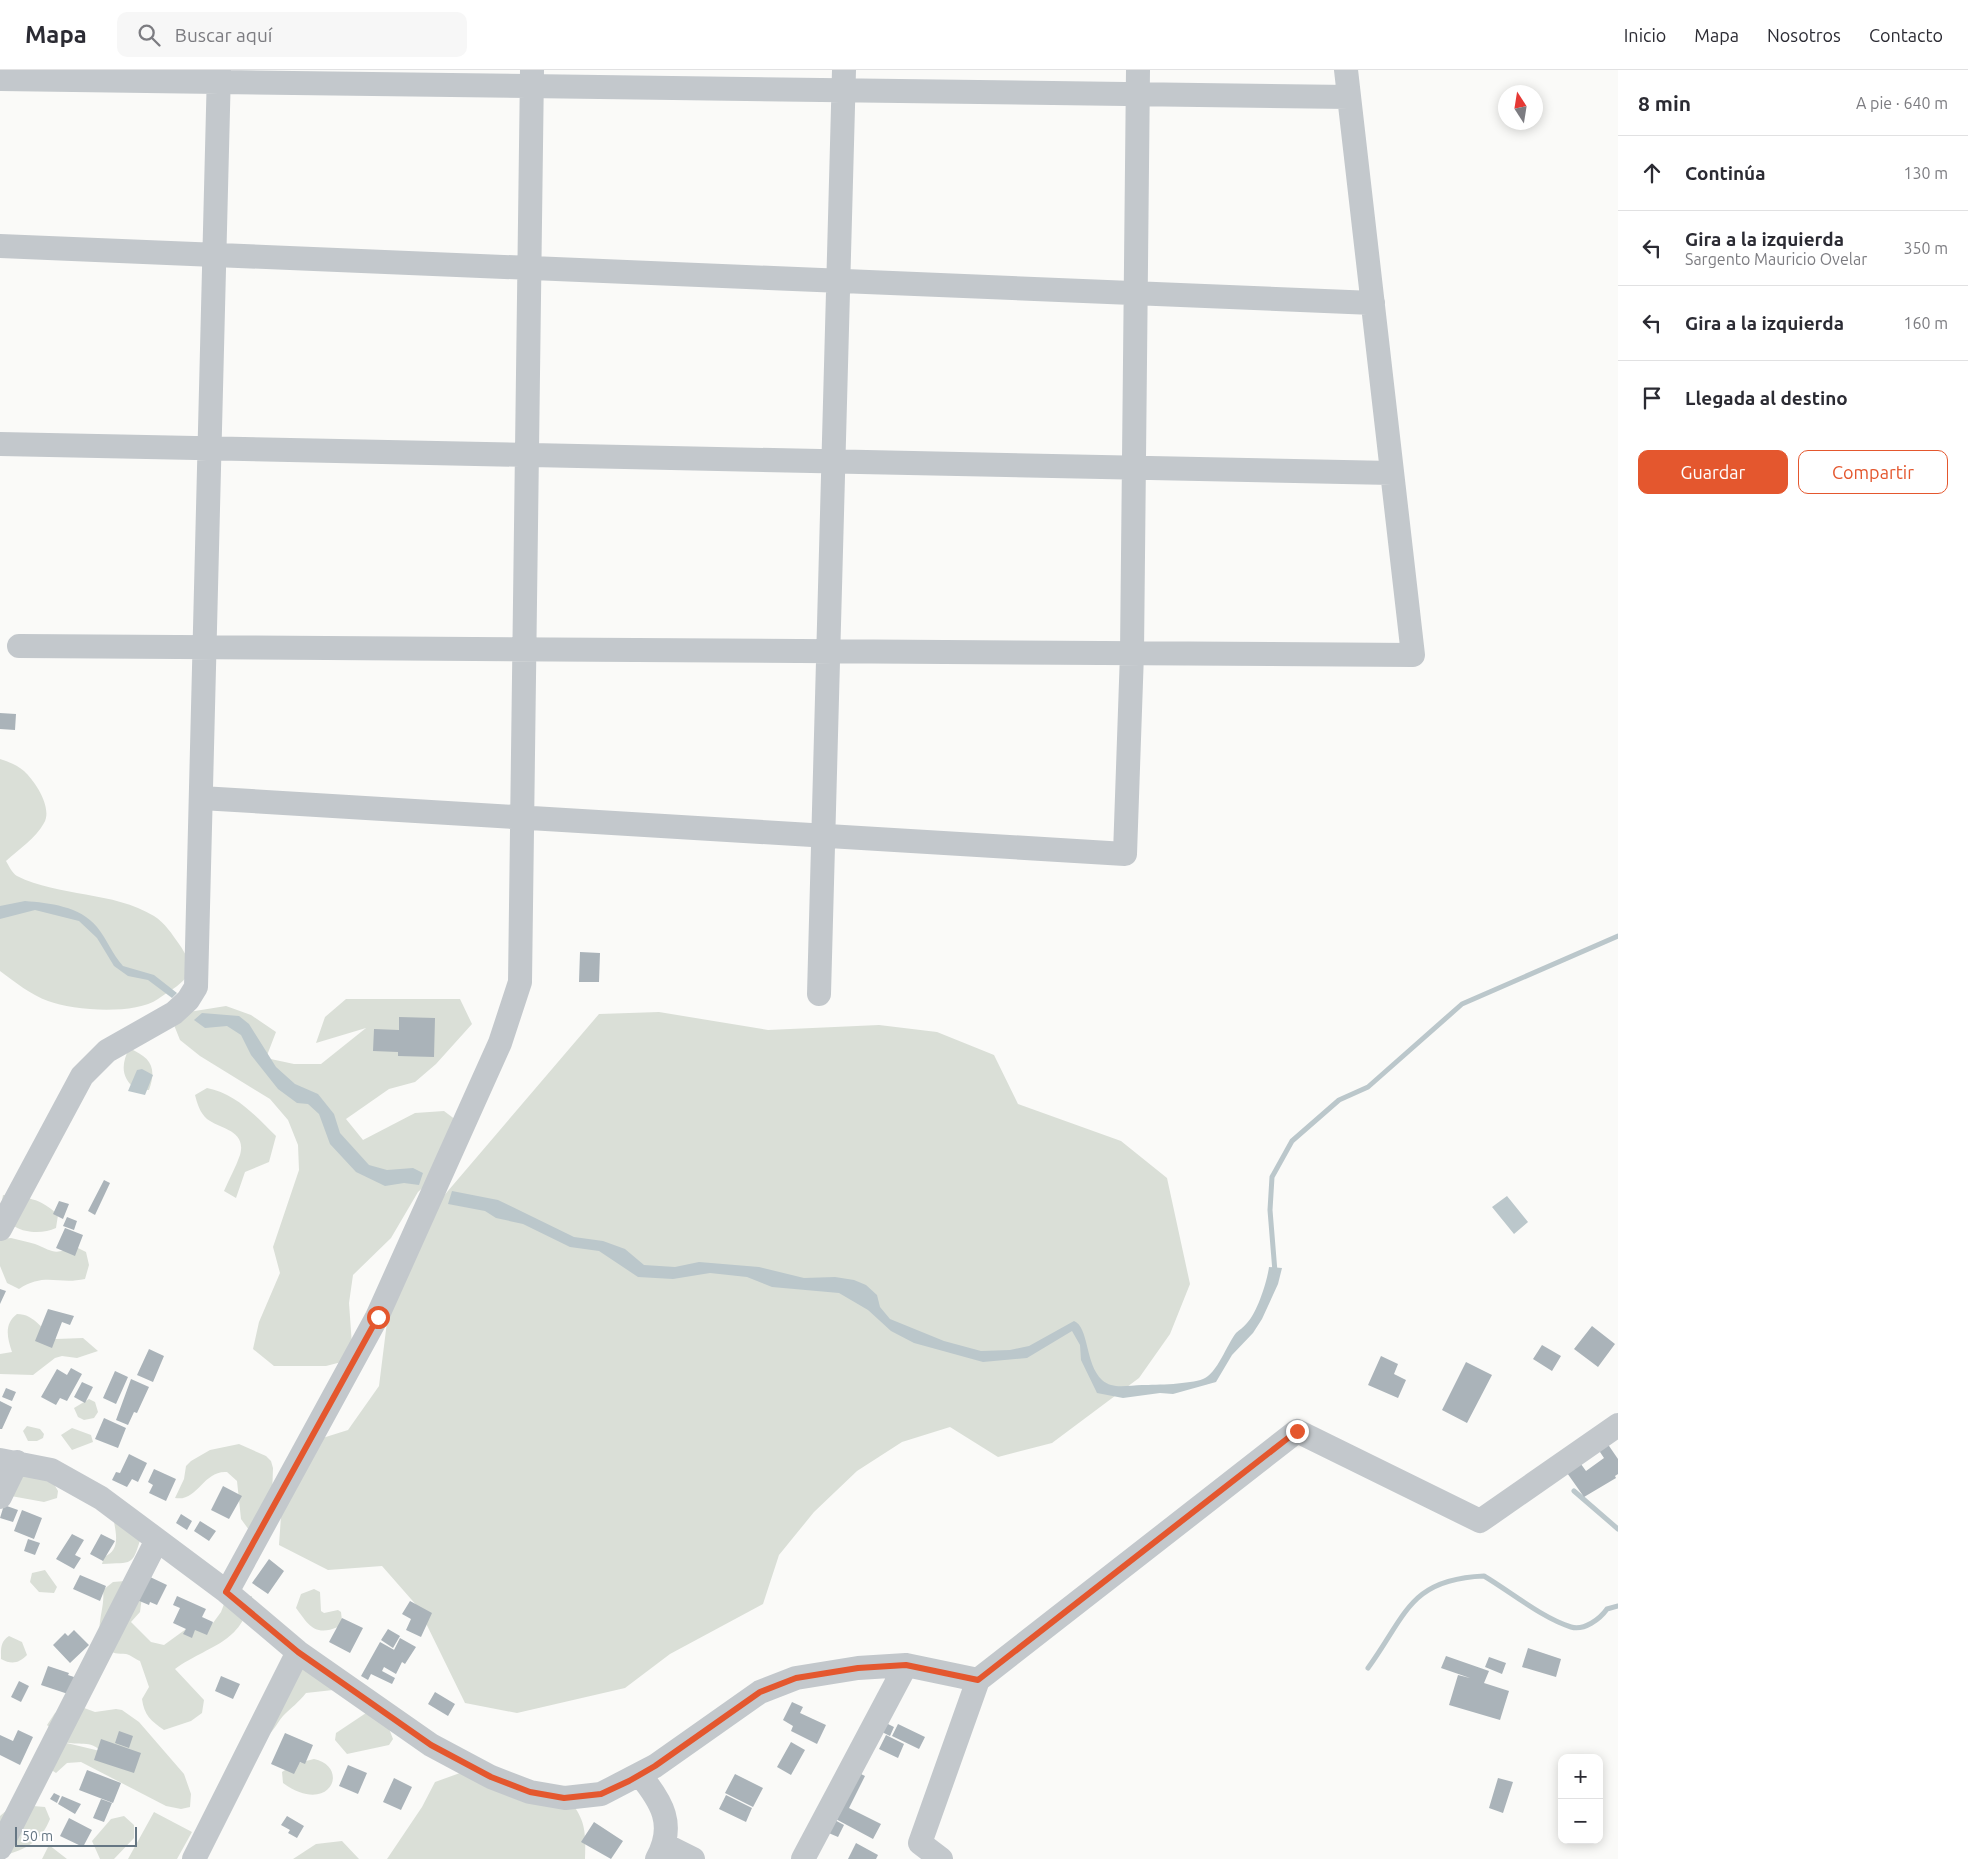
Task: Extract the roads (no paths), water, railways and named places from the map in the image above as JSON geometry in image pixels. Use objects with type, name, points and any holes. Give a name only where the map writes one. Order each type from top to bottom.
[{"type":"street","points":[[201,798],[1125,854],[1132,654],[1138,70]]},
{"type":"street","points":[[19,646],[1413,655],[1346,70]]},
{"type":"street","points":[[0,79],[219,76],[844,80],[1137,94],[1349,97]]},
{"type":"street","points":[[0,1230],[82,1076],[107,1051],[174,1012],[188,1000],[196,987],[219,76]]},
{"type":"street","points":[[226,1592],[378,1317],[500,1042],[520,982],[532,78]]},
{"type":"street","points":[[819,994],[844,80]]},
{"type":"street","points":[[0,246],[1373,303]]},
{"type":"street","points":[[0,444],[1392,473]]},
{"type":"street","points":[[941,1859],[920,1843],[978,1680],[1297,1431],[1480,1521],[1618,1425]]},
{"type":"street","points":[[0,1497],[9,1461],[51,1470],[92,1494],[157,1540],[226,1592],[298,1652],[431,1745],[491,1777],[530,1792],[564,1798],[601,1794],[640,1775],[760,1692],[777,1684],[826,1672],[906,1665],[978,1680]]},
{"type":"street","points":[[2,1838],[157,1540]]},
{"type":"street","points":[[194,1859],[298,1652]]},
{"type":"street","points":[[803,1859],[906,1665]]},
{"type":"street","points":[[640,1775],[656,1795],[666,1823],[661,1852],[693,1859]]},
{"type":"waterway","points":[[1275,1272],[1270,1210],[1272,1177],[1292,1141],[1339,1100],[1368,1087],[1462,1004],[1618,936]]},
{"type":"waterway","points":[[1574,1491],[1618,1529]]},
{"type":"waterway","points":[[1368,1668],[1412,1604],[1424,1593],[1440,1584],[1459,1579],[1484,1576],[1538,1611],[1560,1623],[1576,1628],[1586,1626],[1600,1617],[1607,1609],[1618,1606]]}]
